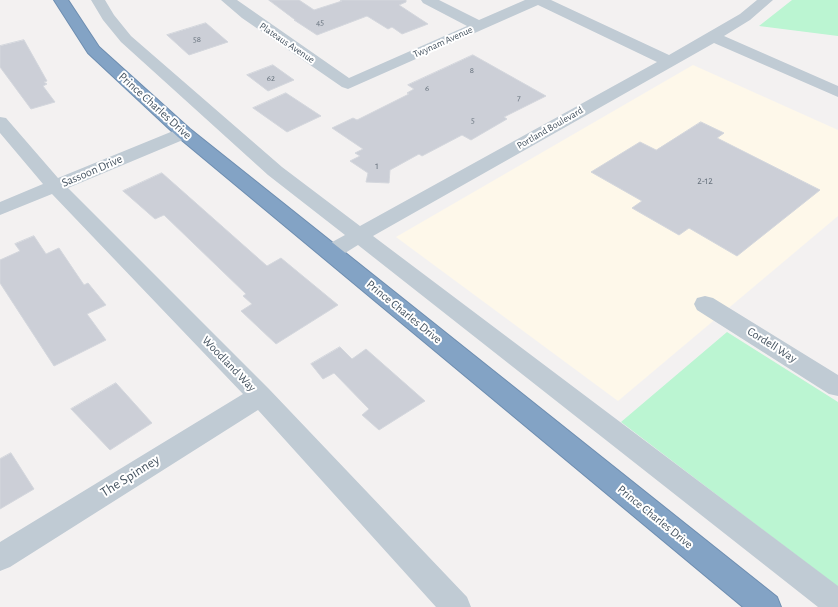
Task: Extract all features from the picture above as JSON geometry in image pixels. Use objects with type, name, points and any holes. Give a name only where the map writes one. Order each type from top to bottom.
[{"type":"highway","name":"Prince Charles Drive","points":[[61,0],[93,50],[184,132],[766,607]]},
{"type":"street","points":[[98,0],[108,17],[126,39],[275,171],[838,604]]},
{"type":"street","name":"Plateaus Avenue","points":[[228,0],[247,15],[348,84]]},
{"type":"street","points":[[428,0],[479,26]]},
{"type":"street","points":[[539,0],[668,60]]},
{"type":"street","name":"Twynam Avenue","points":[[348,84],[539,0]]},
{"type":"street","name":"Portland Boulevard","points":[[330,252],[668,60],[713,37],[745,17],[766,0]]},
{"type":"street","points":[[713,37],[838,92]]},
{"type":"street","name":"Woodland Way","points":[[0,122],[55,186],[260,396],[456,607]]},
{"type":"street","name":"Sassoon Drive","points":[[0,208],[184,132]]},
{"type":"street","name":"Cordell Way","points":[[705,304],[838,387]]},
{"type":"street","name":"The Spinney","points":[[0,558],[260,396]]},
{"type":"shaded area","points":[[693,65],[838,130],[838,216],[618,401],[396,237]]},
{"type":"green space","points":[[792,0],[838,0],[838,36],[759,26]]},
{"type":"green space","points":[[727,332],[838,402],[838,587],[621,422]]},
{"type":"building","points":[[269,0],[299,0],[314,10],[342,1],[340,0],[406,0],[406,2],[399,5],[428,24],[402,34],[392,27],[388,29],[367,16],[317,35],[294,20]]},
{"type":"building","points":[[206,23],[228,42],[189,55],[167,35]]},
{"type":"building","points":[[24,40],[47,81],[44,82],[47,84],[43,86],[55,102],[31,109],[0,67],[0,46]]},
{"type":"building","points":[[473,55],[546,96],[504,117],[507,119],[471,140],[462,135],[422,156],[419,154],[390,170],[389,183],[366,182],[368,173],[350,161],[360,156],[355,153],[363,149],[332,128],[353,118],[357,120],[409,94],[407,93],[414,89],[408,85]]},
{"type":"building","points":[[273,65],[294,80],[268,91],[247,75]]},
{"type":"building","points":[[286,93],[321,116],[287,132],[253,108]]},
{"type":"building","points":[[701,122],[724,133],[717,138],[820,190],[737,256],[689,228],[679,235],[632,208],[642,201],[591,172],[640,142],[656,150]]},
{"type":"building","points":[[162,173],[267,266],[281,258],[338,305],[276,344],[241,311],[252,304],[243,296],[246,294],[164,215],[155,219],[123,191]]},
{"type":"building","points":[[34,236],[46,254],[59,248],[84,285],[88,283],[106,305],[87,314],[106,340],[54,366],[0,283],[0,260],[20,251],[15,244]]},
{"type":"building","points":[[340,347],[352,359],[366,349],[425,401],[379,430],[362,415],[369,409],[334,373],[323,379],[311,364]]},
{"type":"building","points":[[116,383],[152,423],[110,450],[71,409]]},
{"type":"building","points":[[11,453],[34,489],[0,509],[0,459]]}]
